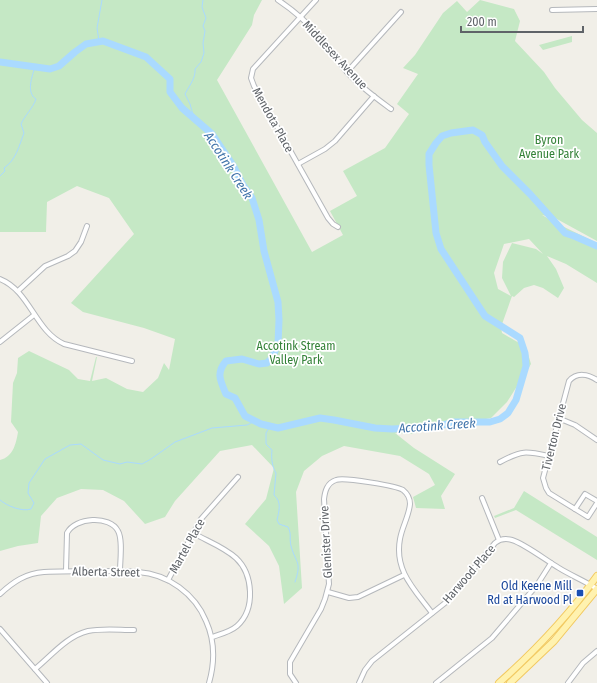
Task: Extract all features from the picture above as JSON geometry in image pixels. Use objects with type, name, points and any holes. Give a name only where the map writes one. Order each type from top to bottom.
[{"type":"main road","points":[[499,683],[528,656],[550,632],[597,576]]},
{"type":"main road","points":[[510,683],[554,641],[597,589]]},
{"type":"street","name":"Middlesex Avenue","points":[[278,0],[301,18],[319,36],[347,72],[374,96],[392,109]]},
{"type":"street","name":"Mendota Place","points":[[316,0],[254,69],[251,78],[254,86],[328,218],[338,227]]},
{"type":"street","points":[[552,10],[597,9]]},
{"type":"street","points":[[347,72],[401,12]]},
{"type":"street","points":[[298,164],[325,149],[335,141],[374,96]]},
{"type":"street","points":[[18,292],[45,266],[68,256],[75,251],[81,242],[87,226]]},
{"type":"street","points":[[0,279],[8,283],[18,292],[50,334],[61,342],[132,361]]},
{"type":"street","points":[[0,342],[34,314]]},
{"type":"street","name":"Tiverton Drive","points":[[575,509],[585,494],[597,502],[588,517],[575,509],[549,493],[543,478],[568,381],[582,374],[591,376],[597,380]]},
{"type":"street","points":[[558,418],[575,425],[597,440]]},
{"type":"street","points":[[500,462],[521,452],[530,452],[549,456]]},
{"type":"street","name":"Martel Place","points":[[168,580],[201,519],[238,477]]},
{"type":"street","name":"Glenister Drive","points":[[296,683],[290,674],[290,662],[321,609],[328,592],[329,574],[324,499],[326,488],[330,483],[336,480],[346,479],[395,487],[406,493],[410,499],[410,509],[401,535],[399,546],[401,565],[404,575],[432,612]]},
{"type":"street","points":[[482,498],[499,540]]},
{"type":"street","points":[[66,571],[67,533],[76,523],[86,520],[105,521],[113,524],[118,529],[121,540],[120,571]]},
{"type":"street","points":[[193,534],[235,557],[243,568],[248,583],[249,604],[243,619],[231,630],[212,637]]},
{"type":"street","name":"Harwood Place","points":[[359,683],[365,670],[372,661],[445,603],[499,540],[512,540],[597,589]]},
{"type":"street","points":[[436,683],[492,638],[537,585],[551,563]]},
{"type":"street","name":"Alberta Street","points":[[0,594],[18,580],[31,574],[44,572],[120,571],[147,573],[168,580],[184,592],[196,604],[205,618],[212,637],[214,650],[213,667],[209,683]]},
{"type":"street","points":[[328,592],[349,598],[358,597],[404,575]]},
{"type":"street","points":[[0,629],[47,683]]},
{"type":"street","points":[[36,669],[65,643],[81,634],[101,630],[134,630]]},
{"type":"street","points":[[568,683],[587,659],[597,651]]},
{"type":"green space","name":"Accotink Stream Valley Park","points":[[0,0],[262,0],[254,15],[252,25],[217,80],[312,252],[343,235],[330,211],[357,196],[343,171],[385,148],[409,114],[397,104],[418,74],[403,68],[415,55],[443,13],[457,1],[467,12],[480,0],[514,9],[520,21],[515,41],[544,72],[555,88],[582,120],[597,133],[597,241],[555,218],[542,215],[597,243],[597,283],[566,264],[547,256],[556,269],[564,288],[558,298],[543,288],[534,285],[524,288],[514,297],[512,296],[501,327],[502,333],[526,347],[531,364],[507,402],[491,418],[410,434],[395,433],[414,448],[455,474],[441,496],[445,509],[416,508],[413,497],[435,485],[429,474],[400,456],[344,446],[322,456],[304,471],[296,492],[302,588],[284,604],[279,566],[269,546],[245,524],[266,499],[274,468],[252,445],[220,451],[175,501],[165,517],[145,524],[124,501],[103,490],[81,489],[57,498],[41,516],[38,543],[0,551],[0,460],[11,453],[15,445],[18,432],[11,422],[13,383],[17,373],[18,358],[29,351],[69,370],[78,379],[90,381],[97,357],[92,381],[106,378],[127,389],[143,392],[158,378],[164,363],[169,370],[175,339],[144,328],[83,312],[71,303],[134,234],[109,198],[77,186],[47,202],[46,232],[0,232]],"holes":[[[529,239],[543,254],[536,249],[512,243],[503,262],[502,278],[511,296],[498,289],[494,273],[504,244]]]},
{"type":"green space","points":[[572,36],[572,42],[543,50],[539,45]]},
{"type":"green space","points":[[524,491],[597,537],[597,560],[516,510],[495,518],[494,516],[514,508]]},
{"type":"waterway","points":[[99,41],[97,28],[102,0]]},
{"type":"waterway","points":[[194,118],[185,94],[193,79],[195,69],[201,62],[204,53],[203,43],[205,31],[203,26],[206,18],[202,7],[203,0]]},
{"type":"waterway","name":"Accotink Creek","points":[[0,62],[50,69],[59,66],[86,44],[103,41],[146,57],[170,79],[170,92],[182,108],[212,134],[252,198],[259,220],[264,251],[278,302],[278,344],[272,358],[267,363],[259,364],[242,359],[226,361],[220,373],[221,381],[226,394],[235,398],[245,416],[261,424],[278,428],[320,418],[375,428],[392,429],[435,427],[455,422],[490,422],[500,419],[508,413],[516,400],[526,366],[525,353],[520,338],[485,316],[441,249],[436,233],[429,154],[442,136],[451,133],[473,130],[482,135],[485,142],[502,166],[530,194],[565,233],[597,246]]},
{"type":"waterway","points":[[0,176],[5,171],[4,168],[8,165],[17,152],[24,133],[21,124],[36,99],[31,93],[30,89],[31,79],[35,67]]},
{"type":"waterway","points":[[0,500],[15,508],[23,510],[31,509],[34,503],[28,493],[29,483],[45,459],[70,445],[81,444],[103,460],[120,464],[127,462],[142,464],[175,442],[212,428],[247,425],[255,421]]},
{"type":"waterway","points":[[270,426],[266,433],[266,444],[272,450],[272,462],[276,473],[274,495],[279,504],[277,520],[279,524],[288,527],[289,530],[291,546],[298,563],[295,582]]},
{"type":"place","name":"Old Keene Mill Rd at Harwood Pl","points":[[580,593]]},
{"type":"park label","name":"Byron Avenue Park","points":[[549,147]]}]
